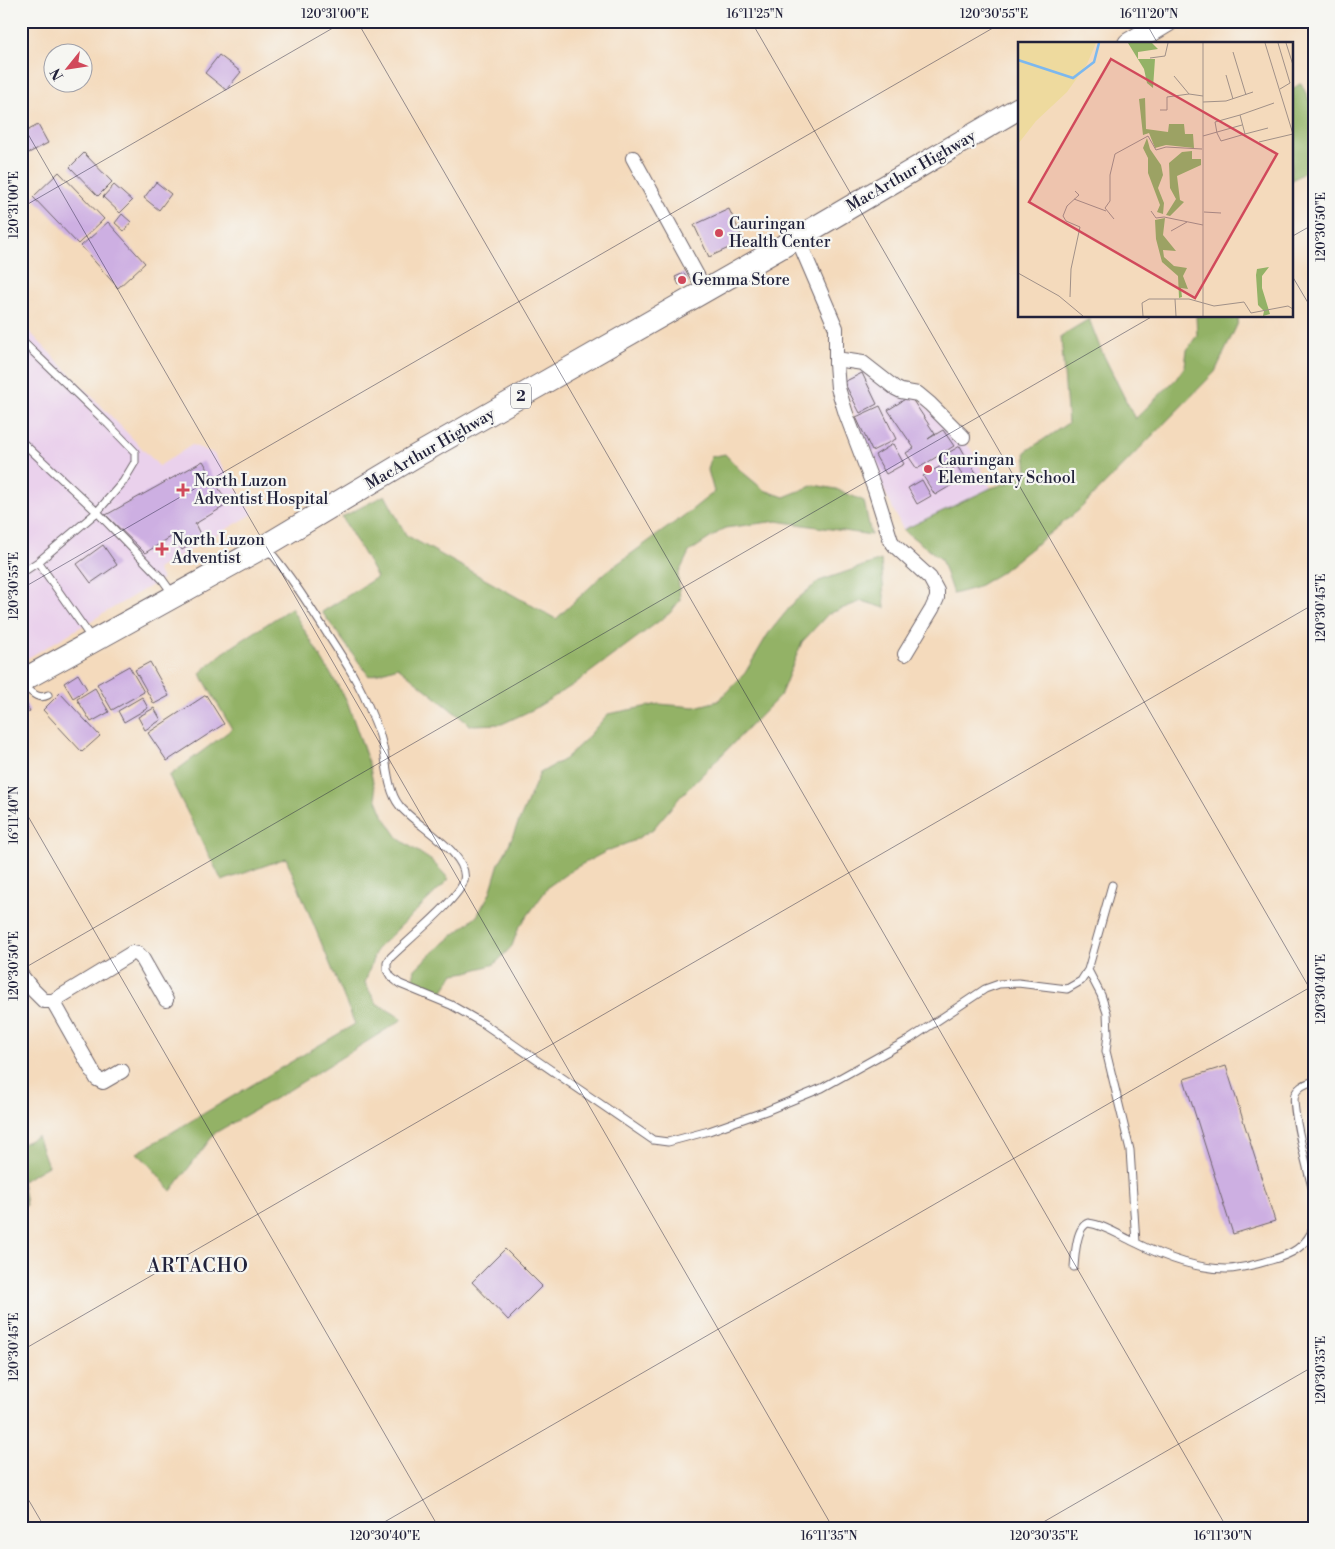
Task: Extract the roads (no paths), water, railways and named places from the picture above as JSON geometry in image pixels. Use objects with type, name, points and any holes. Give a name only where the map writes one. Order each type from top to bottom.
[{"type":"highway","points":[[1132,42],[1167,21]]},
{"type":"highway","name":"MacArthur Highway","points":[[21,682],[265,546],[414,457],[799,237],[1018,109]]},
{"type":"street","points":[[633,158],[705,290]]},
{"type":"street","points":[[799,237],[803,251],[836,328],[838,388],[875,490],[891,541],[930,578],[937,591],[937,598],[932,609],[905,654]]},
{"type":"street","points":[[836,359],[863,363],[895,388],[918,394],[962,437]]},
{"type":"street","points":[[21,975],[44,1001],[53,1001],[132,953],[138,954],[166,1000]]},
{"type":"street","points":[[53,1001],[97,1080],[103,1082],[122,1071]]},
{"type":"lane","points":[[21,340],[135,452],[135,462],[122,482],[97,512],[38,562],[26,570],[21,568]]},
{"type":"lane","points":[[21,441],[97,512],[162,579],[174,596]]},
{"type":"lane","points":[[265,546],[283,567],[312,609],[360,688],[382,741],[390,781],[398,805],[413,820],[444,843],[459,859],[463,867],[464,880],[457,892],[387,963],[391,977],[410,989],[451,1005],[484,1024],[653,1140],[668,1142],[709,1131],[766,1112],[822,1088],[910,1039],[985,990],[999,984],[1018,983],[1067,989],[1081,981],[1088,970],[1112,886]]},
{"type":"lane","points":[[38,562],[93,641]]},
{"type":"lane","points":[[21,682],[38,697],[48,695]]},
{"type":"lane","points":[[1088,970],[1107,1013],[1108,1034],[1106,1051],[1130,1150],[1136,1243]]},
{"type":"lane","points":[[1314,1080],[1304,1085],[1295,1094],[1294,1102],[1298,1131],[1314,1195]]},
{"type":"lane","points":[[1074,1268],[1079,1234],[1084,1224],[1088,1223],[1095,1224],[1189,1264],[1227,1269],[1273,1260],[1293,1253],[1304,1244],[1314,1226]]},
{"type":"place","name":"Cauringan Health Center","points":[[719,233]]},
{"type":"place","name":"Gemma Store","points":[[682,280]]},
{"type":"place","name":"Cauringan Elementary School","points":[[928,469]]},
{"type":"place","name":"North Luzon Adventist Hospital","points":[[183,490]]},
{"type":"place","name":"North Luzon Adventist","points":[[162,549]]},
{"type":"district","name":"ARTACHO","points":[[198,1266]]}]
